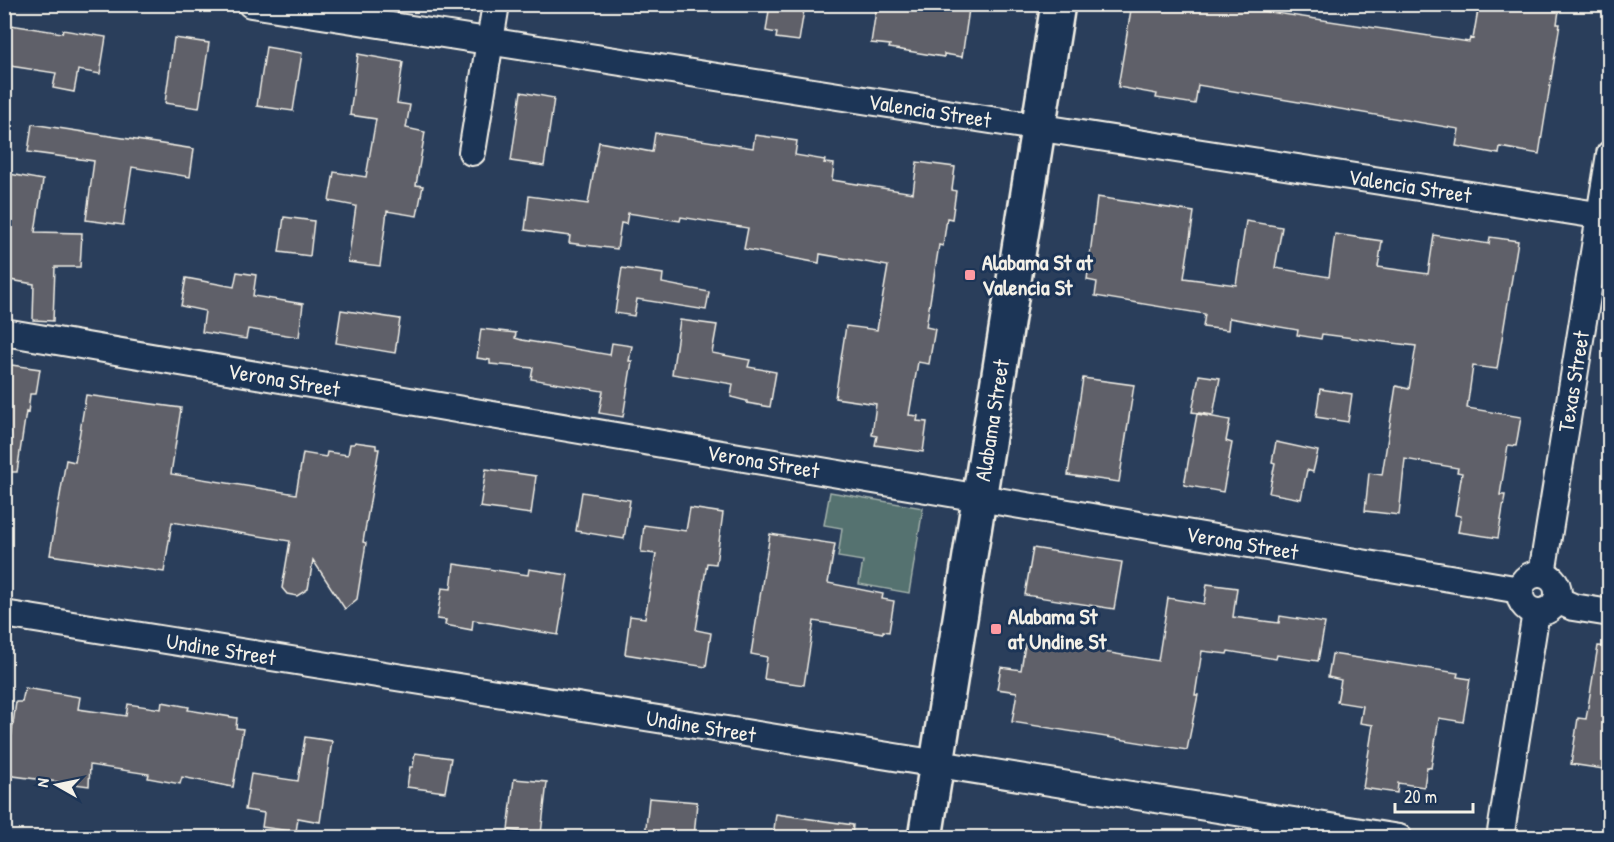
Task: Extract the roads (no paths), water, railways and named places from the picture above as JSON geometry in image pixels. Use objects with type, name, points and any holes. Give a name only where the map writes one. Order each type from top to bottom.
[{"type":"main road","name":"Alabama Street","points":[[925,837],[1058,4]]},
{"type":"street","name":"Valencia Street","points":[[251,4],[1605,216]]},
{"type":"street","points":[[472,152],[496,4]]},
{"type":"street","name":"Texas Street","points":[[1542,574],[1605,216],[1610,154]]},
{"type":"street","name":"Verona Street","points":[[4,332],[1520,590]]},
{"type":"street","points":[[1500,837],[1546,606],[1557,587],[1554,581],[1542,574],[1530,576],[1522,584],[1521,602],[1525,607],[1546,606],[1573,607],[1610,613]]},
{"type":"street","name":"Undine Street","points":[[4,614],[1399,837]]},
{"type":"place","name":"Alabama St at Valencia St","points":[[970,275]]},
{"type":"place","name":"Alabama St at Undine St","points":[[996,629]]}]
